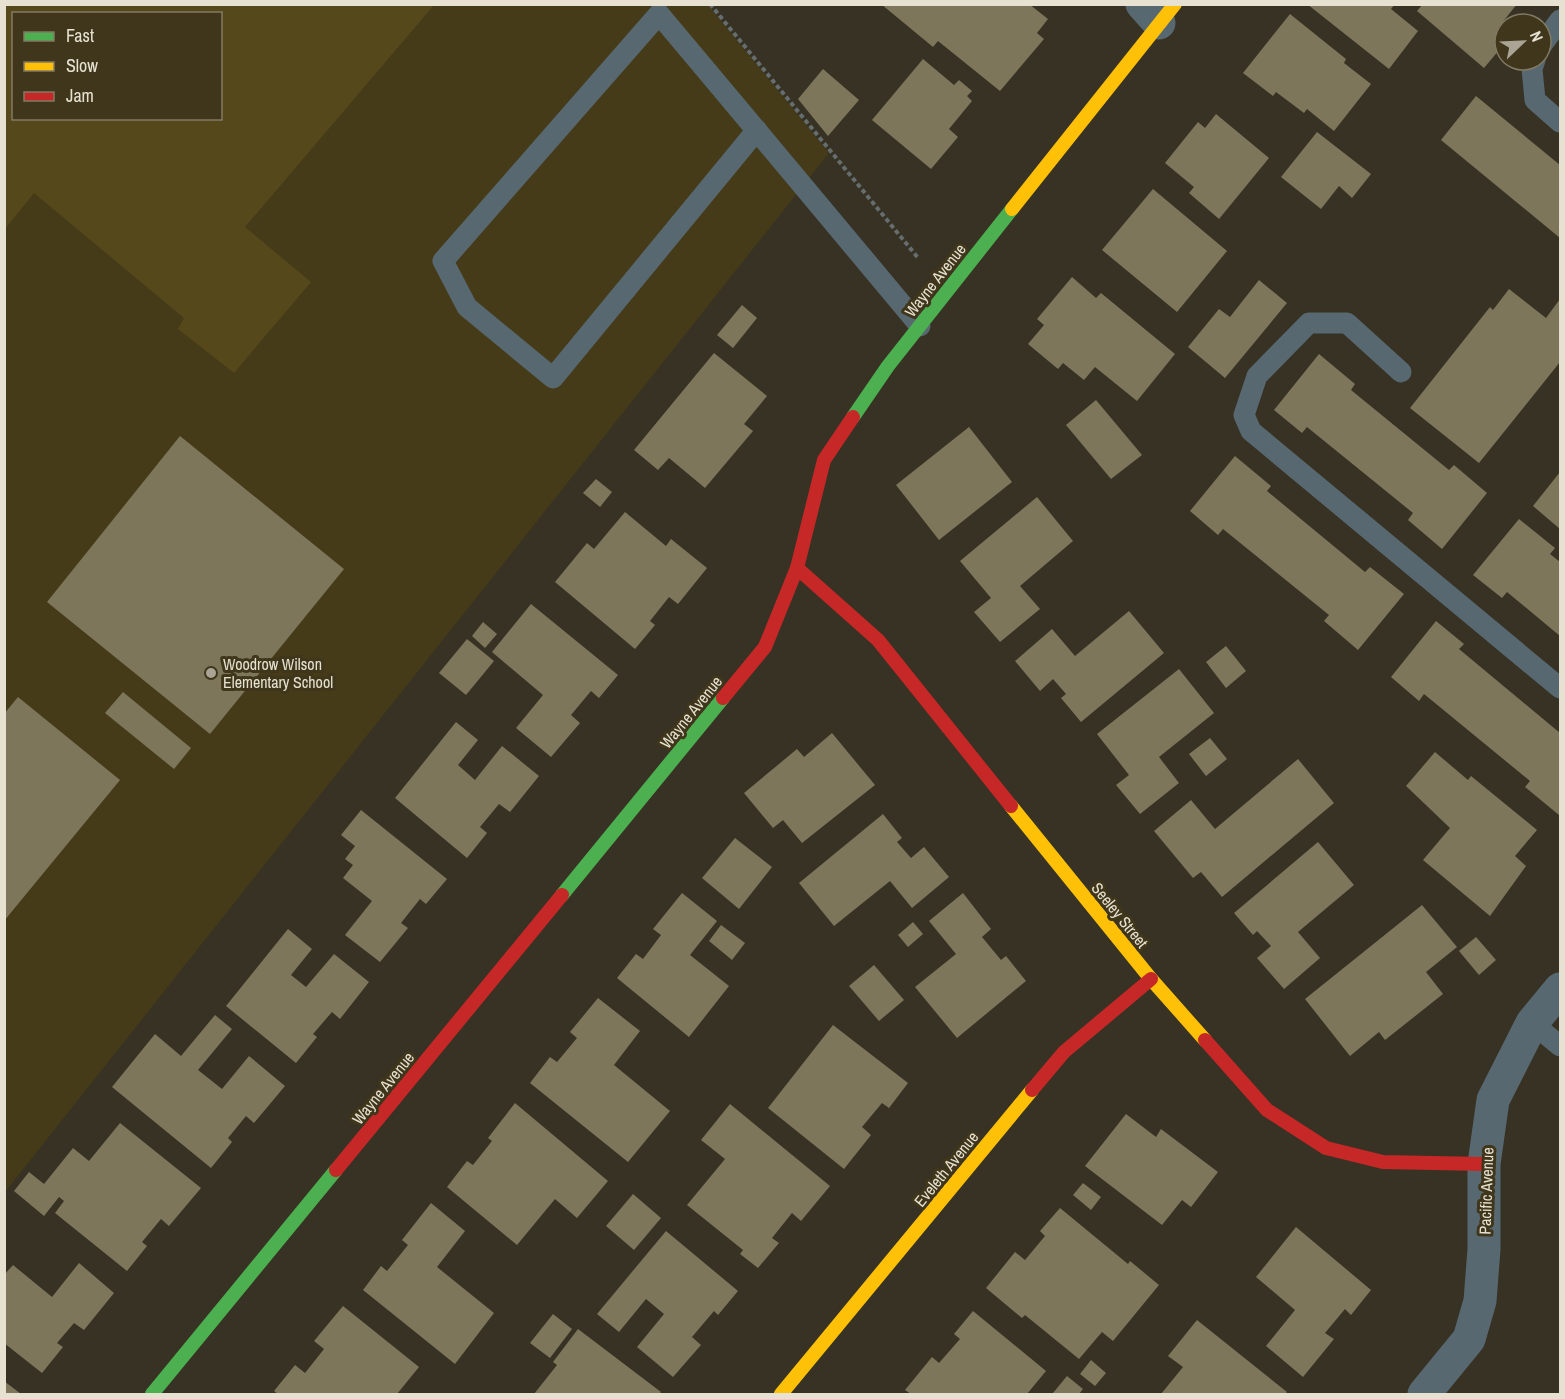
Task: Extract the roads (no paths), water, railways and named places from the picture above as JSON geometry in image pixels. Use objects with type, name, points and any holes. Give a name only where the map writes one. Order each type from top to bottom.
[{"type":"street","name":"Wayne Avenue","points":[[152,1395],[765,647],[797,568],[824,460],[875,384],[1159,11]]},
{"type":"street","name":"Seeley Street","points":[[797,568],[878,640],[1150,979],[1267,1110],[1326,1148],[1383,1162],[1484,1164]]},
{"type":"street","name":"Eveleth Avenue","points":[[781,1395],[1064,1052],[1150,979]]},
{"type":"street","name":"Pacific Avenue","points":[[1424,1395],[1468,1339],[1480,1301],[1484,1249],[1484,1164],[1492,1100],[1532,1023],[1560,989]]},
{"type":"lane","points":[[757,130],[553,378],[467,307],[443,261],[659,14],[757,130],[920,326]]},
{"type":"lane","points":[[1532,72],[1535,100],[1560,122]]},
{"type":"lane","points":[[1401,372],[1347,323],[1309,323],[1257,376],[1244,415],[1251,431],[1560,688]]},
{"type":"lane","points":[[1532,1023],[1560,1046]]},
{"type":"place","name":"Woodrow Wilson Elementary School","points":[[211,673]]}]
